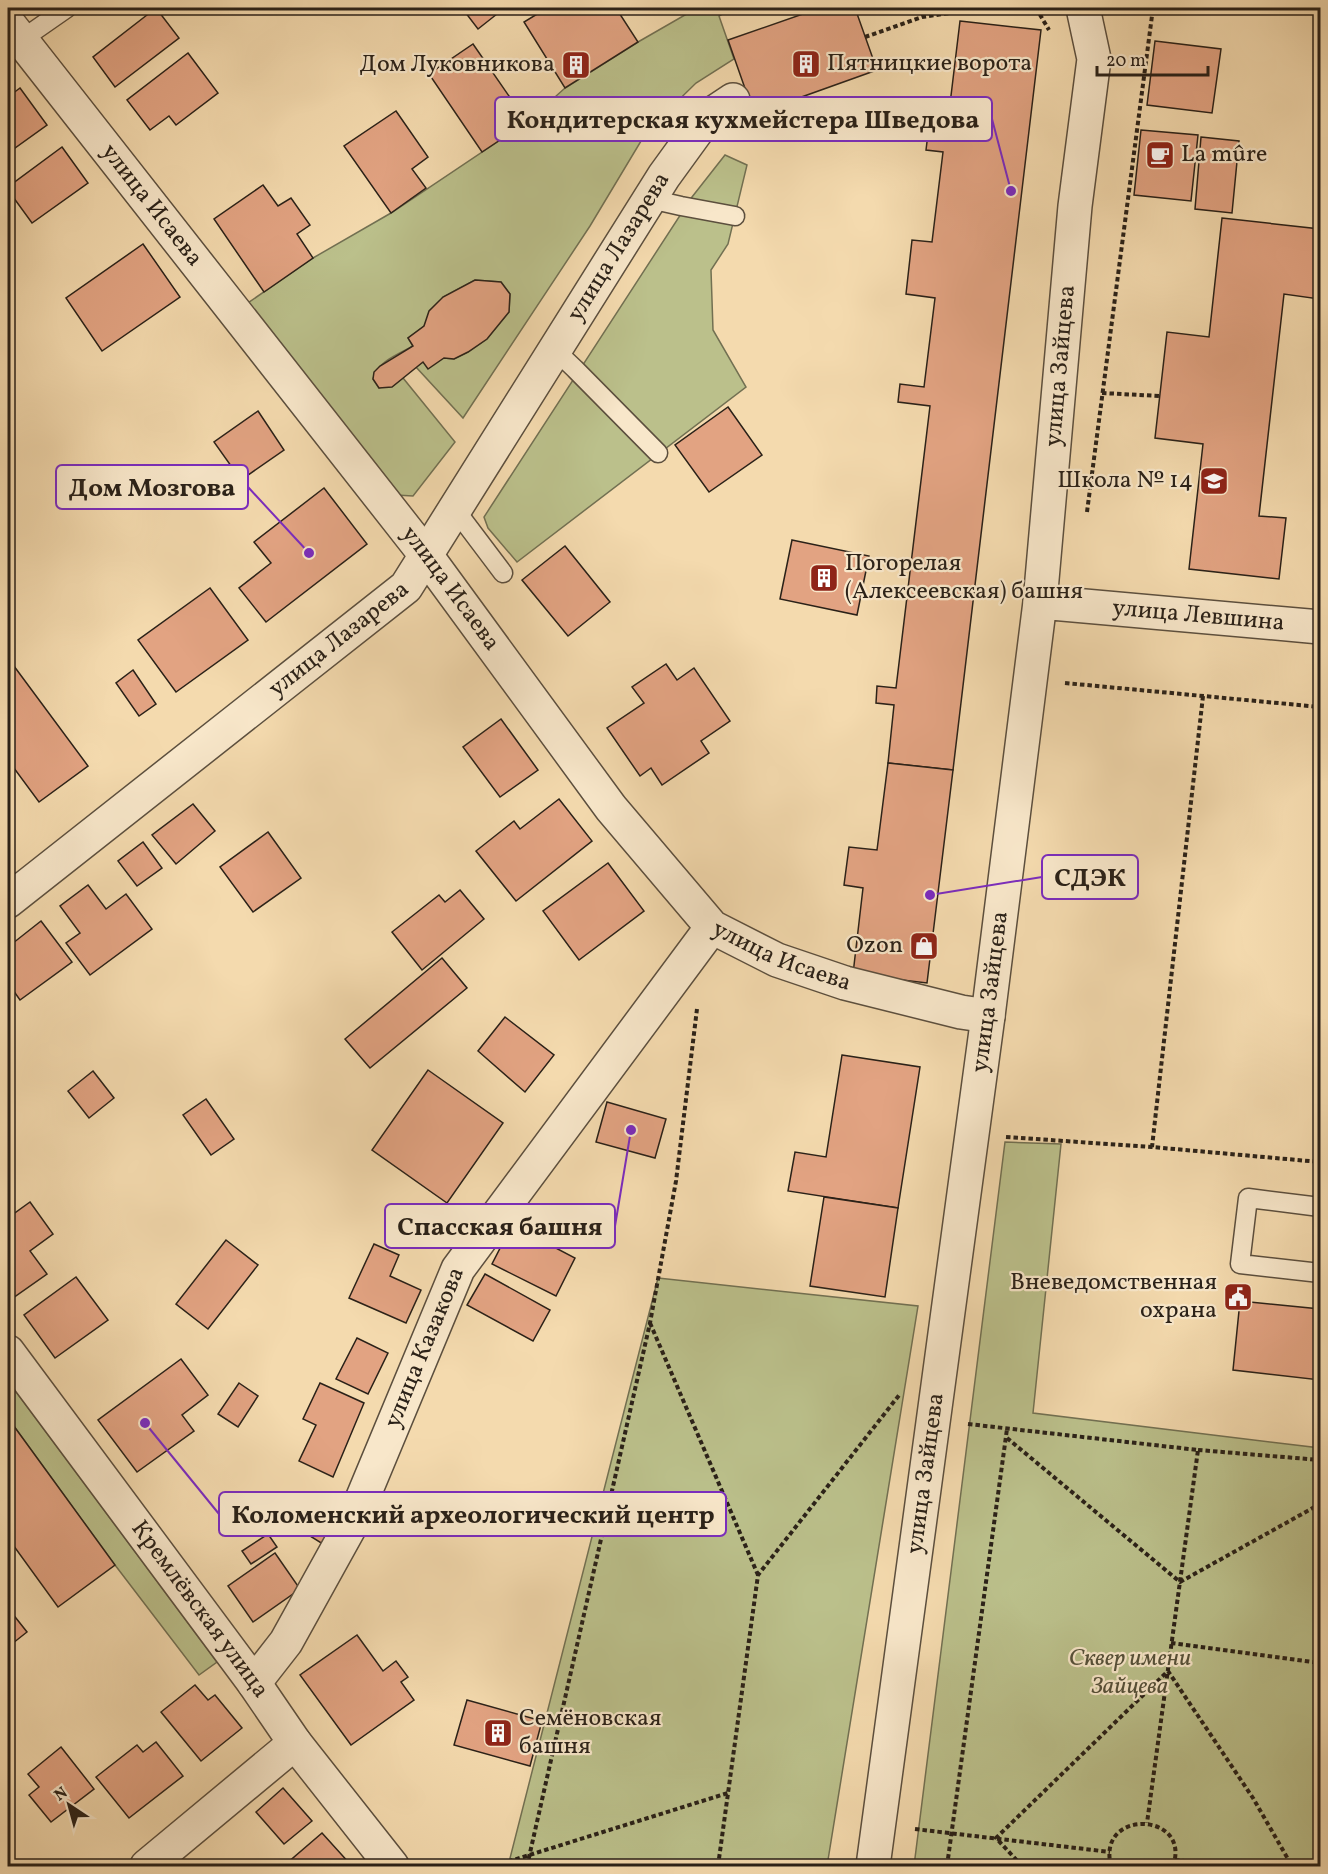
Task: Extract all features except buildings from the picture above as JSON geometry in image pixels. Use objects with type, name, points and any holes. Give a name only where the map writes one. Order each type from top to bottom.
[{"type":"street","name":"улица Зайцева","points":[[873,1866],[988,1016],[1040,602],[1075,206],[1094,59],[1083,8]]},
{"type":"street","name":"улица Исаева","points":[[14,31],[425,554],[611,808],[712,927],[777,960],[845,983],[988,1016]]},
{"type":"street","name":"улица Лазарева","points":[[8,901],[406,587],[650,199],[701,125],[712,114],[734,100]]},
{"type":"street","name":"улица Левшина","points":[[1040,602],[1320,627]]},
{"type":"street","name":"улица Казакова","points":[[254,1683],[286,1642],[353,1521],[458,1269],[712,927]]},
{"type":"street","name":"Кремлёвская улица","points":[[8,1352],[254,1683],[295,1743],[393,1866]]},
{"type":"street","points":[[147,1866],[295,1743]]},
{"type":"lane","points":[[14,31],[67,8]]},
{"type":"lane","points":[[650,199],[735,216]]},
{"type":"lane","points":[[554,349],[658,453]]},
{"type":"lane","points":[[454,508],[503,573]]},
{"type":"lane","points":[[1320,1207],[1248,1198],[1240,1264],[1320,1273]]},
{"type":"path","points":[[865,37],[922,16],[984,8]]},
{"type":"path","points":[[1102,393],[1160,396]]},
{"type":"path","points":[[1064,683],[1320,707]]},
{"type":"path","points":[[1152,1147],[1203,696]]},
{"type":"path","points":[[527,1866],[650,1323],[676,1181],[698,1005]]},
{"type":"path","points":[[1005,1137],[1320,1162]]},
{"type":"path","points":[[650,1323],[758,1575]]},
{"type":"path","points":[[718,1866],[758,1575],[906,1386]]},
{"type":"path","points":[[968,1424],[1198,1450],[1320,1460]]},
{"type":"path","points":[[947,1866],[1007,1429]]},
{"type":"path","points":[[1006,1438],[1180,1582]]},
{"type":"path","points":[[1147,1823],[1198,1450]]},
{"type":"path","points":[[1180,1582],[1320,1504]]},
{"type":"path","points":[[1172,1643],[1320,1663]]},
{"type":"path","points":[[996,1838],[1168,1671]]},
{"type":"path","points":[[1168,1671],[1253,1798],[1292,1866]]},
{"type":"path","points":[[494,1866],[529,1857],[728,1793]]},
{"type":"path","points":[[1111,1866],[1110,1852],[1114,1839],[1122,1830],[1134,1824],[1147,1823],[1159,1827],[1168,1836],[1174,1847],[1173,1866]]},
{"type":"path","points":[[915,1828],[1110,1852]]},
{"type":"path","points":[[996,1838],[1022,1866]]},
{"type":"path","points":[[1175,1860],[1227,1866]]},
{"type":"green space","points":[[697,8],[733,8],[719,16],[734,59],[696,83],[647,131],[590,226],[463,418],[416,367],[423,362],[444,358],[454,359],[487,339],[509,312],[510,294],[501,282],[475,280],[443,297],[424,326],[408,338],[413,346],[383,363],[375,373],[373,379],[379,388],[403,378],[455,442],[413,496],[396,495],[245,305],[313,258],[391,213],[527,122],[565,88]]},
{"type":"green space","points":[[725,155],[747,165],[728,244],[711,270],[713,330],[746,387],[517,562],[488,528],[484,517],[692,197]]},
{"type":"green space","name":"Сквер имени Зайцева","points":[[1005,1142],[1061,1144],[1033,1413],[1320,1448],[1320,1866],[914,1866]]},
{"type":"green space","points":[[658,1278],[918,1306],[827,1866],[508,1866]]},
{"type":"green space","points":[[8,1381],[217,1662],[199,1675],[115,1565],[8,1418]]},
{"type":"place","name":"Пятницкие ворота","points":[[806,64]]},
{"type":"place","name":"Дом Луковникова","points":[[576,65]]},
{"type":"place","name":"La mûre","points":[[1160,155]]},
{"type":"place","name":"Кондитерская кухмейстера Шведова","points":[[1011,191]]},
{"type":"place","name":"Школа № 14","points":[[1214,481]]},
{"type":"place","name":"Дом Мозгова","points":[[309,553]]},
{"type":"place","name":"Погорелая (Алексеевская) башня","points":[[824,578]]},
{"type":"place","name":"СДЭК","points":[[930,895]]},
{"type":"place","name":"Ozon","points":[[924,946]]},
{"type":"place","name":"Спасская башня","points":[[631,1130]]},
{"type":"place","name":"Вневедомственная охрана","points":[[1238,1297]]},
{"type":"place","name":"Коломенский археологический центр","points":[[145,1423]]},
{"type":"place","name":"Семёновская башня","points":[[498,1733]]}]
